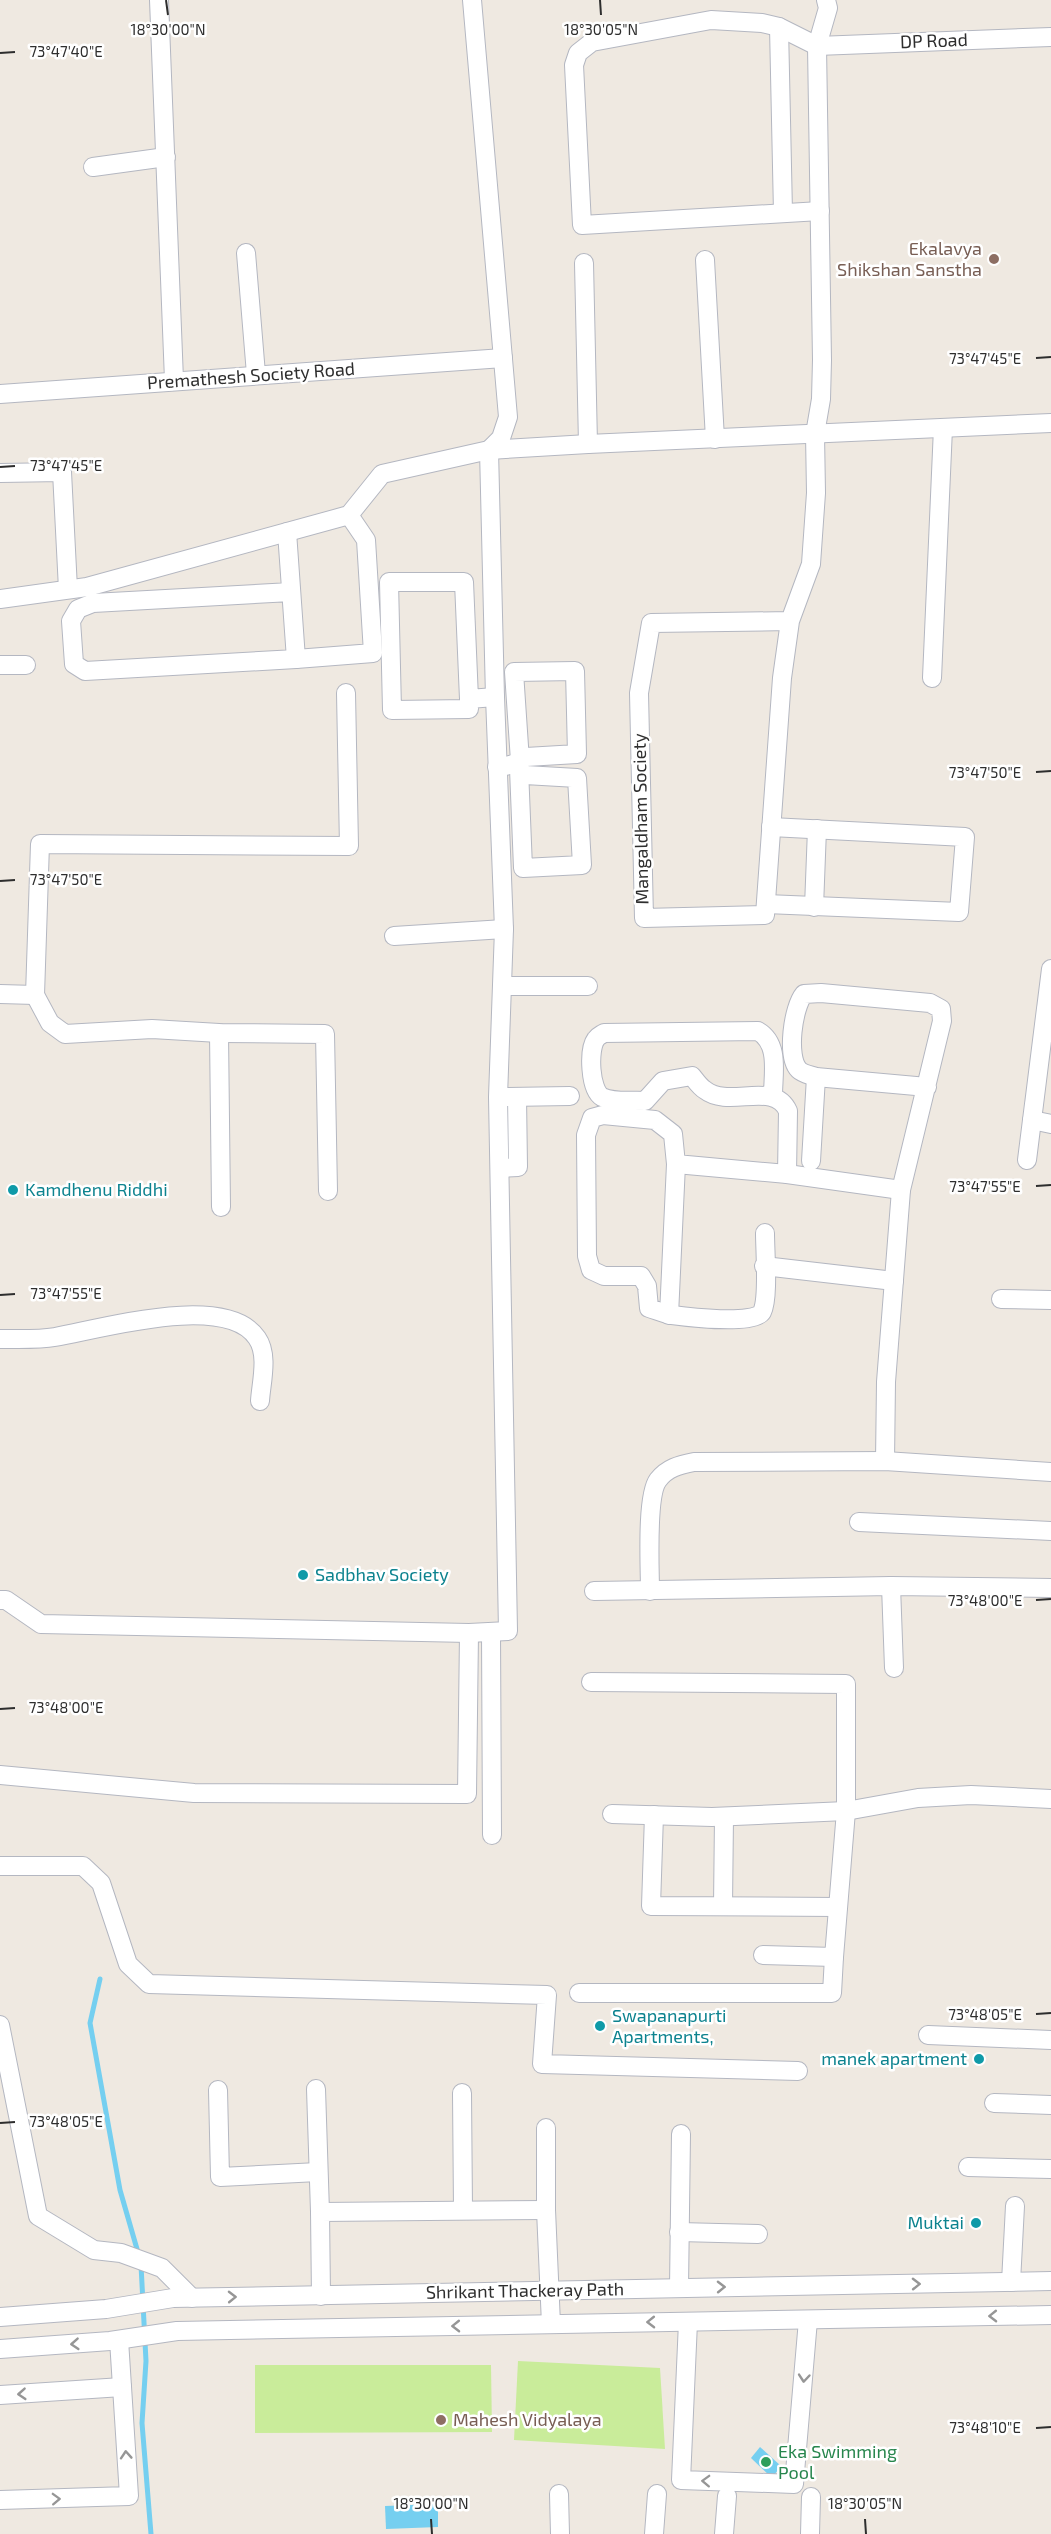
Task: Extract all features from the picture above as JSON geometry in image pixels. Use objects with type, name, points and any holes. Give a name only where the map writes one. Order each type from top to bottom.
[{"type":"street","points":[[159,0],[174,380]]},
{"type":"street","points":[[472,0],[508,417],[501,438],[489,450],[495,697],[513,766],[523,868],[582,865],[577,778],[525,775],[513,766]]},
{"type":"street","points":[[771,827],[965,837],[959,912],[766,904],[771,827],[782,678],[790,621],[811,564],[816,493],[815,434],[821,399],[822,360],[817,46],[830,3]]},
{"type":"street","points":[[817,46],[779,27],[762,23],[711,20],[647,30],[592,42],[578,53],[574,65],[582,225],[820,212]]},
{"type":"street","points":[[779,27],[783,213]]},
{"type":"street","name":"DP Road","points":[[817,46],[1051,37]]},
{"type":"street","points":[[93,167],[166,158]]},
{"type":"street","points":[[246,253],[256,374]]},
{"type":"street","points":[[705,260],[715,439]]},
{"type":"street","points":[[584,263],[588,444]]},
{"type":"street","name":"Premathesh Society Road","points":[[0,394],[256,374],[449,364],[503,358]]},
{"type":"street","points":[[0,599],[87,587],[349,515],[382,474],[489,450],[1051,423]]},
{"type":"street","points":[[932,678],[943,428]]},
{"type":"street","points":[[0,473],[63,472],[68,589]]},
{"type":"street","points":[[291,592],[93,603],[78,609],[71,621],[74,664],[85,671],[373,653],[366,540],[349,515]]},
{"type":"street","points":[[287,532],[296,659]]},
{"type":"street","points":[[389,582],[464,582],[469,699],[469,709],[392,710],[389,582]]},
{"type":"street","name":"Mangaldham Society","points":[[766,904],[765,915],[644,918],[639,693],[651,623],[790,621]]},
{"type":"street","points":[[0,665],[26,665]]},
{"type":"street","points":[[0,1600],[6,1600],[41,1624],[469,1633],[508,1631],[500,1168],[508,1097],[504,929],[513,766],[514,672],[574,671],[577,754],[526,757],[513,766]]},
{"type":"street","points":[[328,1191],[325,1034],[219,1033],[152,1029],[65,1034],[50,1023],[35,995],[40,844],[349,846],[346,693]]},
{"type":"street","points":[[469,699],[495,697]]},
{"type":"street","points":[[814,907],[817,829]]},
{"type":"street","points":[[394,936],[504,929]]},
{"type":"street","points":[[1027,1160],[1051,969]]},
{"type":"street","points":[[504,986],[588,986]]},
{"type":"street","points":[[885,1461],[886,1382],[901,1190],[927,1087],[942,1021],[941,1009],[930,1003],[821,993],[804,994],[798,1001],[794,1017],[793,1061],[799,1071],[816,1077],[927,1087]]},
{"type":"street","points":[[0,994],[35,995]]},
{"type":"street","points":[[773,1096],[773,1048],[766,1036],[758,1031],[604,1033],[596,1039],[592,1052],[593,1084],[600,1096],[607,1098],[645,1101],[663,1081],[692,1076],[706,1092],[730,1098],[773,1096],[783,1101],[788,1110],[787,1174]]},
{"type":"street","points":[[219,1033],[221,1207]]},
{"type":"street","points":[[811,1161],[816,1077]]},
{"type":"street","points":[[508,1097],[570,1096]]},
{"type":"street","points":[[669,1315],[676,1164],[673,1134],[655,1120],[603,1115],[592,1118],[586,1135],[587,1256],[591,1270],[604,1276],[641,1276],[649,1292],[649,1308],[669,1315],[739,1319],[760,1316],[764,1309],[767,1284],[764,1266],[765,1233]]},
{"type":"street","points":[[1032,1120],[1051,1124]]},
{"type":"street","points":[[676,1164],[787,1174],[901,1190]]},
{"type":"street","points":[[764,1266],[894,1281]]},
{"type":"street","points":[[1001,1299],[1051,1300]]},
{"type":"street","points":[[0,1339],[53,1338],[95,1328],[186,1315],[224,1317],[247,1329],[258,1339],[264,1359],[260,1401]]},
{"type":"street","points":[[650,1591],[649,1523],[657,1482],[673,1467],[694,1462],[885,1461],[1051,1472]]},
{"type":"street","points":[[859,1522],[1051,1531]]},
{"type":"street","points":[[891,1586],[894,1668]]},
{"type":"street","points":[[594,1591],[891,1586],[1051,1588]]},
{"type":"street","points":[[491,1632],[492,1835]]},
{"type":"street","points":[[0,1775],[194,1792],[467,1794],[469,1633]]},
{"type":"street","points":[[579,1993],[832,1993],[846,1811],[846,1684],[591,1682]]},
{"type":"street","points":[[612,1814],[724,1817],[846,1811],[918,1797],[971,1795],[1051,1799]]},
{"type":"street","points":[[654,1815],[651,1905],[838,1907]]},
{"type":"street","points":[[723,1906],[724,1817]]},
{"type":"street","points":[[0,1866],[82,1866],[101,1883],[128,1964],[149,1984],[547,1995],[542,2064],[798,2071]]},
{"type":"street","points":[[763,1955],[834,1957]]},
{"type":"street","points":[[0,2025],[38,2216],[94,2250],[121,2253],[162,2268],[192,2298]]},
{"type":"street","points":[[928,2035],[1051,2040]]},
{"type":"street","points":[[218,2090],[220,2177],[318,2172]]},
{"type":"street","points":[[316,2090],[321,2296]]},
{"type":"street","points":[[462,2093],[463,2210]]},
{"type":"street","points":[[994,2103],[1051,2105]]},
{"type":"street","points":[[546,2128],[548,2291],[551,2324]]},
{"type":"street","points":[[679,2288],[681,2134]]},
{"type":"street","points":[[968,2167],[1051,2169]]},
{"type":"street","points":[[1016,2177],[1051,2180]]},
{"type":"street","points":[[1011,2282],[1015,2206]]},
{"type":"street","points":[[320,2211],[546,2210]]},
{"type":"street","points":[[679,2232],[758,2234]]},
{"type":"street","name":"Shrikant Thackeray Path","points":[[0,2317],[130,2305],[173,2298],[1051,2281]]},
{"type":"street","name":"Shrikant Thackeray Path","points":[[0,2349],[126,2339],[177,2331],[1051,2315]]},
{"type":"street","points":[[688,2322],[681,2481],[794,2484],[808,2320]]},
{"type":"street","points":[[0,2500],[129,2496],[122,2387],[126,2339]]},
{"type":"street","points":[[0,2395],[122,2387]]},
{"type":"street","points":[[559,2494],[560,2534]]},
{"type":"street","points":[[654,2534],[657,2494]]},
{"type":"street","points":[[724,2534],[727,2496]]},
{"type":"street","points":[[810,2534],[811,2497]]},
{"type":"green space","points":[[518,2361],[660,2368],[665,2449],[514,2440]]},
{"type":"green space","points":[[255,2365],[491,2365],[492,2432],[255,2433]]},
{"type":"water","name":"Eka Swimming Pool","points":[[760,2447],[781,2466],[772,2478],[751,2458]]},
{"type":"water","points":[[438,2504],[438,2527],[386,2529],[385,2506]]},
{"type":"waterway","points":[[100,1979],[90,2023],[120,2190],[139,2256]]},
{"type":"waterway","points":[[141,2265],[146,2361],[142,2423],[151,2534]]},
{"type":"place","name":"Ekalavya Shikshan Sanstha","points":[[994,259]]},
{"type":"place","name":"Kamdhenu Riddhi","points":[[13,1190]]},
{"type":"place","name":"Sadbhav Society","points":[[303,1575]]},
{"type":"place","name":"Swapanapurti Apartments,","points":[[600,2026]]},
{"type":"place","name":"manek apartment","points":[[979,2059]]},
{"type":"place","name":"Muktai","points":[[976,2223]]},
{"type":"place","name":"Mahesh Vidyalaya","points":[[441,2420]]},
{"type":"place","name":"Eka Swimming Pool","points":[[766,2462]]}]
